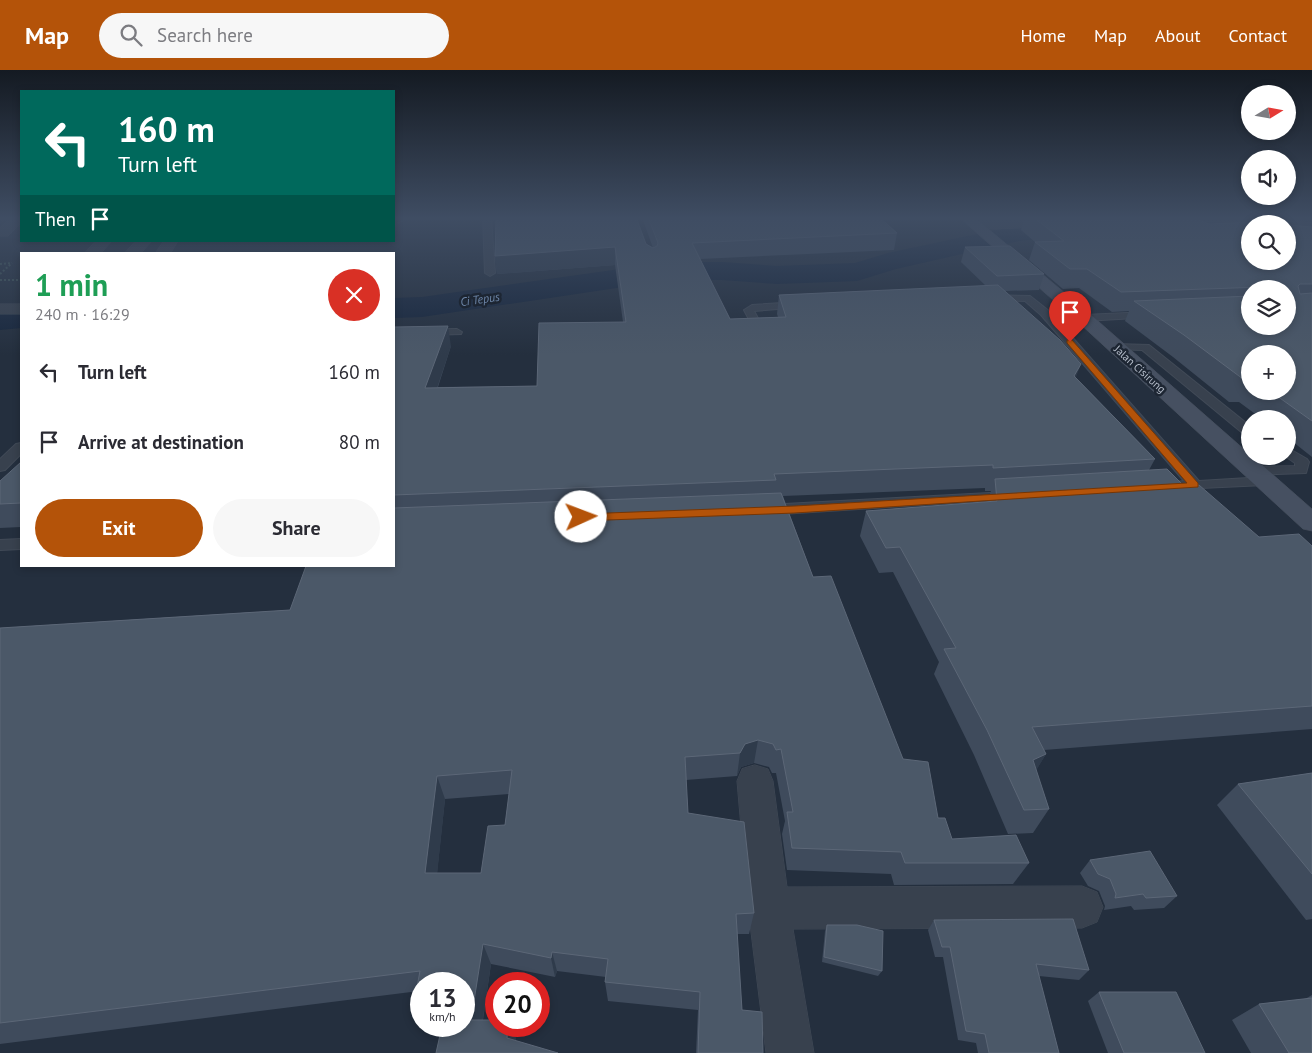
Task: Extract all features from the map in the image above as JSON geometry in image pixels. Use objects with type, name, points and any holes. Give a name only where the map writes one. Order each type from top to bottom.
[{"type":"main road","name":"Jalan Cisirung","points":[[1019,263],[1084,318],[1312,522]]},
{"type":"street","points":[[0,309],[20,309]]},
{"type":"street","points":[[755,781],[769,908],[790,1053]]},
{"type":"street","points":[[769,908],[1082,907]]},
{"type":"lane","points":[[489,263],[490,273]]},
{"type":"lane","points":[[981,298],[1060,298]]},
{"type":"lane","points":[[1027,298],[1045,313],[1195,485]]},
{"type":"lane","points":[[759,329],[749,310],[752,308],[815,304]]},
{"type":"lane","points":[[1084,318],[1162,315]]},
{"type":"lane","points":[[395,333],[457,332]]},
{"type":"lane","points":[[1115,347],[1145,347],[1241,425]]},
{"type":"lane","points":[[0,467],[20,448]]},
{"type":"lane","points":[[1146,488],[1195,485],[1301,470],[1302,462],[1296,458]]},
{"type":"lane","points":[[755,511],[1019,496]]},
{"type":"lane","points":[[0,545],[20,544]]},
{"type":"path","points":[[0,264],[12,263],[0,274]]},
{"type":"path","points":[[0,280],[20,280]]},
{"type":"building","points":[[617,263],[702,263],[730,319],[786,317],[779,295],[998,285],[1060,340],[1081,364],[1074,376],[1155,459],[993,468],[993,465],[774,474],[776,480],[395,495],[395,327],[448,326],[425,388],[537,386],[539,323],[626,322]]},
{"type":"building","points":[[983,263],[1030,263],[1044,274],[997,276]]},
{"type":"building","points":[[1062,263],[1241,263],[1241,270],[1296,270],[1296,263],[1312,263],[1312,284],[1300,284],[1298,286],[1300,294],[1312,293],[1312,421],[1283,400],[1296,400],[1296,345],[1241,345],[1241,378],[1134,301],[1241,296],[1241,335],[1296,335],[1296,280],[1241,280],[1241,288],[1121,292],[1087,269],[1070,269]]},
{"type":"building","points":[[20,463],[20,503],[0,504],[0,481]]},
{"type":"building","points":[[1167,469],[1184,486],[1199,485],[1259,537],[1299,534],[1312,546],[1312,706],[1032,727],[1046,754],[1033,760],[1049,809],[1024,810],[987,730],[944,649],[956,648],[900,547],[886,548],[866,511],[997,501],[995,479]]},
{"type":"building","points":[[781,493],[813,577],[831,576],[903,759],[928,762],[938,818],[945,818],[952,839],[1016,835],[1029,863],[905,863],[901,852],[792,848],[787,812],[793,812],[781,749],[776,750],[773,744],[758,740],[745,744],[740,753],[685,757],[688,813],[744,822],[754,913],[736,914],[742,1010],[762,1012],[763,1053],[698,1053],[700,992],[605,982],[608,959],[552,952],[551,958],[483,944],[475,995],[475,972],[420,971],[0,1023],[0,628],[290,610],[306,567],[395,567],[395,508]],"holes":[[[512,770],[505,825],[488,826],[481,873],[425,873],[437,776]]]},
{"type":"building","points":[[1312,773],[1312,874],[1238,784]]},
{"type":"building","points":[[1150,851],[1177,896],[1146,898],[1143,894],[1115,898],[1116,894],[1110,879],[1098,874],[1090,860]]},
{"type":"building","points":[[1073,919],[1089,970],[1036,964],[1059,1053],[989,1053],[985,1034],[966,1031],[950,947],[942,947],[934,920]]},
{"type":"building","points":[[827,925],[857,925],[883,931],[882,971],[824,957]]},
{"type":"building","points":[[1099,992],[1176,992],[1205,1053],[1124,1053]]},
{"type":"building","points":[[1312,998],[1312,1053],[1289,1053],[1259,1004]]},
{"type":"building","points":[[475,1020],[485,1020],[485,1037],[507,1037],[558,1053],[436,1053],[440,1037],[475,1037]]},
{"type":"waterway","name":"Ci Tepus","points":[[395,308],[422,307],[670,271],[722,271],[777,275],[857,272],[885,263]]},
{"type":"waterway","name":"Ci Tepus","points":[[0,320],[20,318]]},
{"type":"route","points":[[581,517],[795,509],[1195,485],[1070,342]]}]
